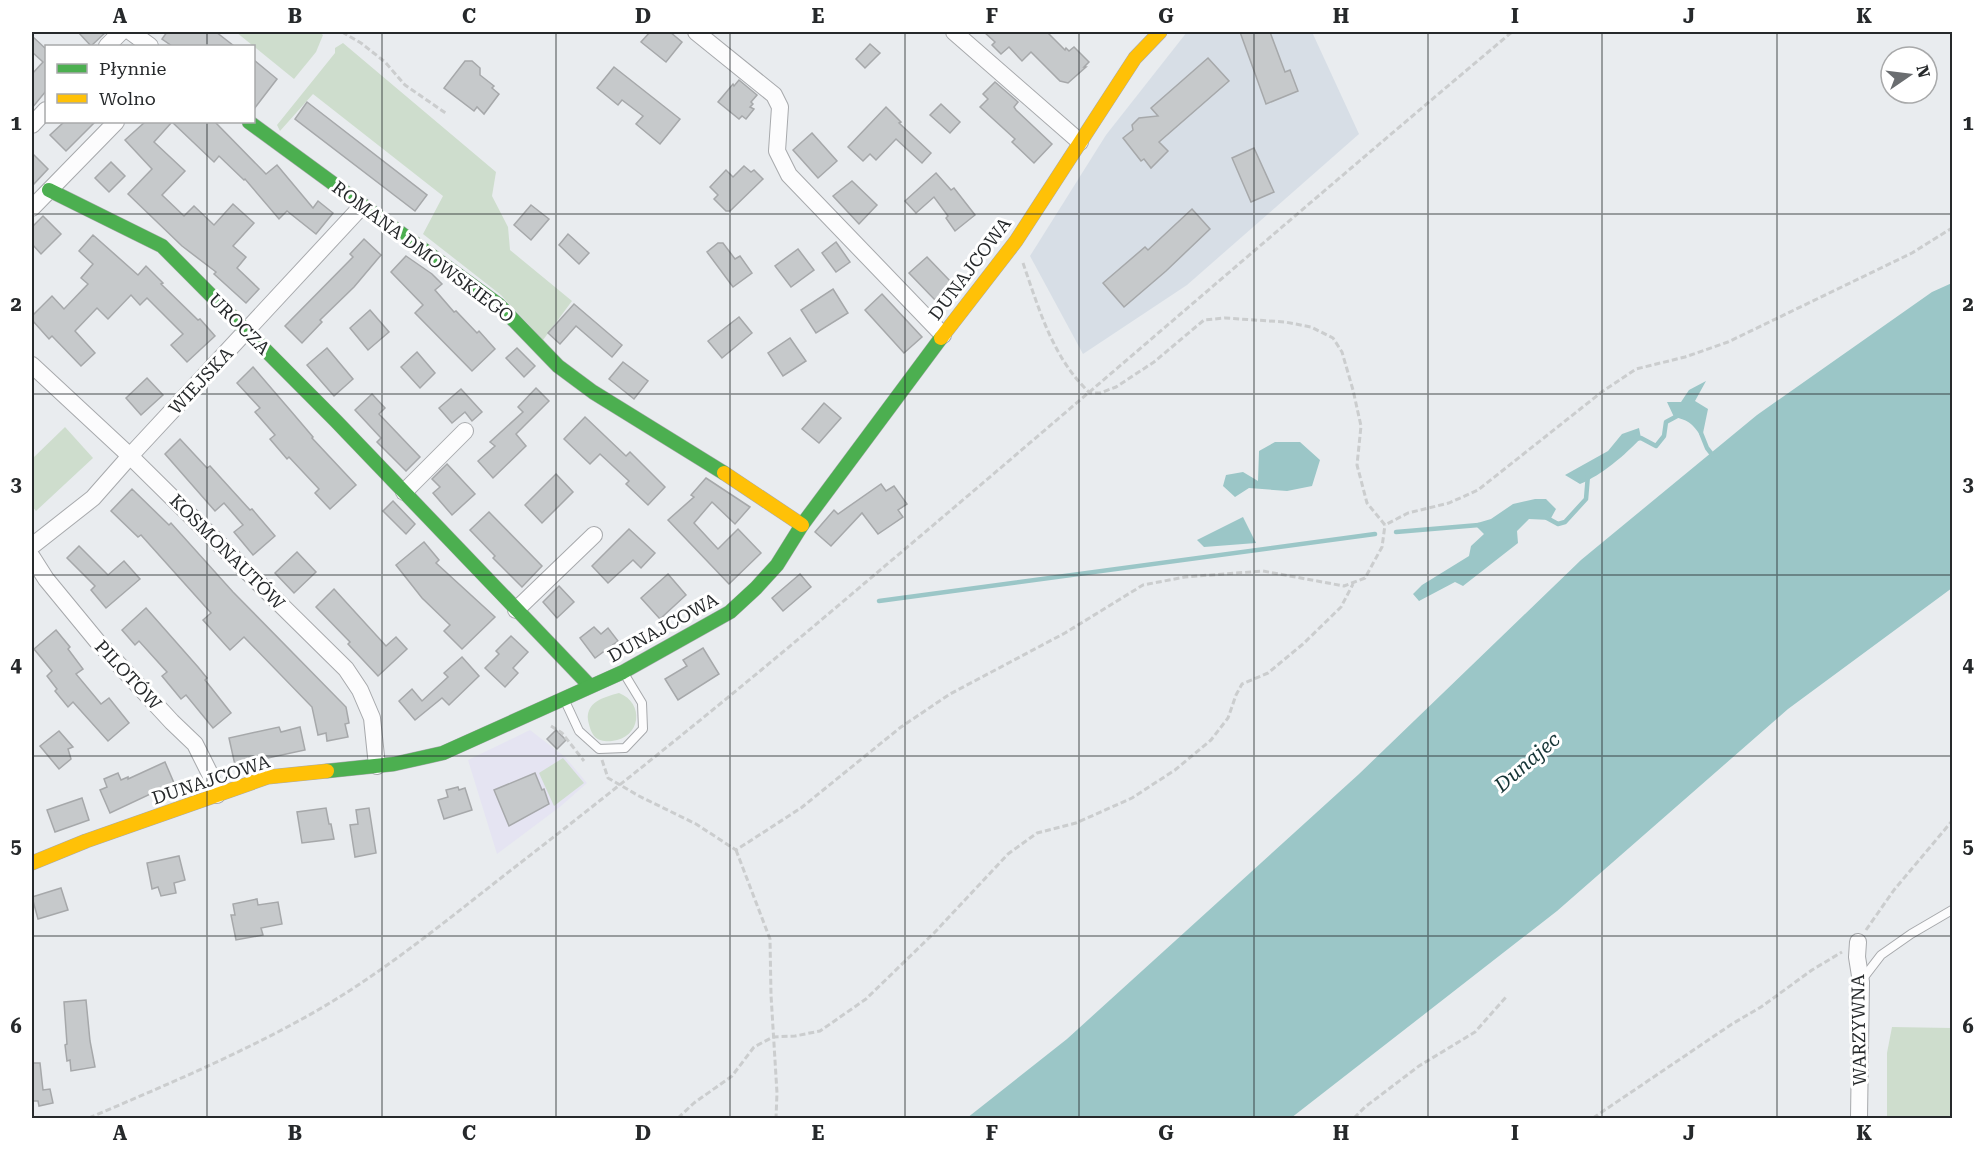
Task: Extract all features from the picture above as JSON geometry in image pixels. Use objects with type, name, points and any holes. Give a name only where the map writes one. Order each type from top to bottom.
[{"type":"street","points":[[108,45],[122,32]]},
{"type":"street","points":[[131,32],[149,45]]},
{"type":"street","points":[[696,32],[774,95],[780,107],[777,151],[789,176],[943,335]]},
{"type":"street","points":[[954,32],[1080,142]]},
{"type":"street","name":"DUNAJCOWA","points":[[32,862],[268,777],[394,764],[443,753],[623,672],[730,612],[777,565],[802,525],[1016,241],[1135,58],[1160,32]]},
{"type":"street","points":[[32,125],[45,111]]},
{"type":"street","points":[[32,208],[115,123]]},
{"type":"street","name":"ROMANA DMOWSKIEGO","points":[[250,123],[499,305],[558,366],[593,392],[700,457],[802,525]]},
{"type":"street","name":"UROCZA","points":[[49,190],[162,246],[336,421],[590,686]]},
{"type":"street","name":"WIEJSKA","points":[[32,546],[93,498],[362,206]]},
{"type":"street","name":"KOSMONAUTÓW","points":[[32,365],[130,456],[346,669],[360,690],[372,718],[377,766]]},
{"type":"street","points":[[404,492],[465,431]]},
{"type":"street","points":[[516,610],[594,535]]},
{"type":"street","name":"PILOTÓW","points":[[32,557],[46,579],[97,641],[195,744],[210,774],[217,795]]},
{"type":"street","name":"WARZYWNA","points":[[1858,942],[1857,957],[1861,982],[1859,1119]]},
{"type":"lane","points":[[564,698],[579,731],[599,749],[625,748],[643,729],[642,703],[623,672]]},
{"type":"lane","points":[[1861,982],[1881,954],[1953,910]]},
{"type":"path","points":[[342,32],[361,43],[385,62],[405,85],[447,114]]},
{"type":"path","points":[[89,1119],[208,1066],[319,1009],[408,950],[620,786],[833,610],[1512,32]]},
{"type":"path","points":[[1385,525],[1408,513],[1449,503],[1478,490],[1603,391],[1636,369],[1685,357],[1728,342],[1912,253],[1953,228]]},
{"type":"path","points":[[736,850],[801,808],[901,727],[950,694],[1065,633],[1143,585],[1185,577],[1263,571],[1344,586],[1365,578],[1382,547],[1385,525],[1367,502],[1357,465],[1361,426],[1342,352],[1333,338],[1311,327],[1285,322],[1225,318],[1204,321],[1154,362],[1116,387],[1100,393],[1090,393],[1078,382],[1058,353],[1041,314],[1016,241]]},
{"type":"path","points":[[678,1119],[694,1103],[732,1076],[754,1047],[773,1037],[820,1031],[866,999],[934,933],[1008,854],[1037,833],[1076,823],[1132,798],[1175,770],[1211,740],[1228,718],[1242,684],[1268,673],[1303,644],[1341,607],[1353,582]]},
{"type":"path","points":[[545,725],[562,733],[584,761]]},
{"type":"path","points":[[599,749],[608,778],[696,824],[736,850],[770,939],[776,1119]]},
{"type":"path","points":[[1593,1119],[1732,1023],[1858,942],[1894,890],[1953,821]]},
{"type":"path","points":[[1354,1119],[1365,1107],[1419,1066],[1475,1032],[1506,997]]},
{"type":"shaded area","points":[[1187,32],[1312,32],[1359,134],[1187,285],[1083,354],[1030,256],[1106,135]]},
{"type":"shaded area","points":[[530,730],[565,757],[587,783],[561,806],[497,854],[468,760]]},
{"type":"green space","points":[[236,32],[319,32],[323,35],[316,52],[294,79],[255,47],[255,45]]},
{"type":"green space","points":[[343,43],[496,172],[492,196],[508,227],[510,250],[572,301],[543,340],[501,295],[423,234],[443,196],[313,94],[280,131],[277,125],[335,53],[335,48]]},
{"type":"green space","points":[[65,427],[93,458],[36,511],[32,506],[32,459]]},
{"type":"green space","points":[[619,693],[633,704],[636,712],[634,727],[622,738],[603,741],[594,735],[588,714],[597,701]]},
{"type":"green space","points":[[563,758],[584,783],[554,806],[539,773]]},
{"type":"green space","points":[[1892,1027],[1952,1028],[1952,1118],[1887,1118],[1887,1053]]},
{"type":"water","name":"Dunajec","points":[[1952,283],[1952,588],[1788,709],[1557,911],[1291,1118],[967,1118],[1067,1039],[1359,774],[1581,560],[1757,415],[1932,292]]},
{"type":"water","points":[[1706,381],[1695,401],[1708,409],[1702,438],[1691,424],[1674,417],[1667,402],[1681,402],[1689,390]]},
{"type":"water","points":[[1639,428],[1641,438],[1605,470],[1580,484],[1565,475],[1608,451],[1622,434]]},
{"type":"water","points":[[1275,442],[1300,442],[1320,460],[1312,486],[1287,491],[1249,488],[1235,497],[1223,486],[1226,475],[1243,472],[1258,481],[1259,451]]},
{"type":"water","points":[[1546,499],[1556,509],[1550,520],[1529,519],[1517,531],[1518,543],[1463,586],[1455,582],[1419,601],[1413,594],[1422,585],[1469,556],[1471,546],[1484,534],[1474,524],[1491,519],[1513,504]]},
{"type":"water","points":[[1243,517],[1256,543],[1204,547],[1197,540]]},
{"type":"building","points":[[78,32],[106,32],[92,45]]},
{"type":"building","points":[[167,32],[216,32],[233,45],[171,45],[162,39]]},
{"type":"building","points":[[650,32],[670,32],[682,42],[666,62],[641,42]]},
{"type":"building","points":[[984,32],[1047,32],[1065,50],[1066,48],[1069,51],[1074,47],[1089,62],[1068,83],[1060,81],[1031,52],[1022,61],[1009,47],[1001,54],[992,45],[995,42]]},
{"type":"building","points":[[1240,32],[1270,32],[1285,72],[1290,70],[1298,91],[1266,104]]},
{"type":"building","points":[[32,36],[45,48],[45,92],[32,108],[32,74],[43,62],[32,52]]},
{"type":"building","points":[[870,44],[880,53],[865,68],[856,59]]},
{"type":"building","points":[[1208,58],[1229,81],[1159,142],[1168,151],[1151,168],[1144,159],[1141,161],[1123,138],[1133,130],[1132,125],[1139,118],[1158,116],[1151,108]]},
{"type":"building","points":[[255,61],[277,79],[255,108]]},
{"type":"building","points":[[465,61],[472,61],[480,68],[480,75],[494,86],[492,88],[499,94],[484,114],[477,107],[474,111],[444,88]]},
{"type":"building","points":[[614,67],[680,119],[660,144],[636,124],[643,116],[622,100],[618,105],[597,88]]},
{"type":"building","points":[[739,80],[757,95],[751,102],[753,104],[750,107],[754,109],[746,119],[742,116],[739,119],[718,102]]},
{"type":"building","points":[[995,82],[1018,102],[1014,107],[1016,110],[1052,144],[1034,163],[1012,142],[1015,139],[980,107],[988,99],[983,94]]},
{"type":"building","points":[[307,102],[427,195],[415,211],[295,119]]},
{"type":"building","points":[[941,104],[960,122],[950,133],[930,115]]},
{"type":"building","points":[[886,107],[901,122],[899,123],[931,153],[922,163],[896,139],[876,160],[870,154],[863,161],[848,147]]},
{"type":"building","points":[[63,123],[94,123],[66,151],[50,135]]},
{"type":"building","points":[[144,123],[171,123],[154,142],[185,171],[162,195],[184,216],[194,206],[214,225],[233,204],[254,223],[233,246],[246,257],[237,268],[259,289],[246,303],[214,274],[216,272],[182,246],[128,194],[152,169],[125,140]]},
{"type":"building","points":[[173,123],[216,123],[266,174],[277,165],[313,208],[318,201],[333,213],[316,234],[287,211],[279,219],[245,179],[219,156],[214,162]]},
{"type":"building","points":[[812,133],[837,161],[818,178],[793,150]]},
{"type":"building","points":[[1254,148],[1274,192],[1251,202],[1232,158]]},
{"type":"building","points":[[32,153],[48,169],[32,186]]},
{"type":"building","points":[[111,162],[125,176],[109,192],[95,178]]},
{"type":"building","points":[[744,166],[751,172],[754,170],[763,179],[730,211],[726,211],[714,199],[718,195],[710,187],[726,170],[733,177]]},
{"type":"building","points":[[936,173],[951,190],[954,188],[975,215],[955,231],[946,218],[948,216],[934,197],[916,213],[905,201]]},
{"type":"building","points":[[852,181],[877,205],[859,224],[833,196]]},
{"type":"building","points":[[531,205],[549,219],[531,240],[514,225]]},
{"type":"building","points":[[1192,209],[1210,229],[1124,307],[1103,283],[1145,247],[1148,250]]},
{"type":"building","points":[[43,216],[61,234],[41,254],[32,244],[32,227]]},
{"type":"building","points":[[568,234],[589,253],[579,264],[559,245]]},
{"type":"building","points":[[93,235],[138,275],[146,266],[163,283],[161,284],[198,320],[200,319],[215,336],[187,362],[171,345],[183,334],[147,298],[140,305],[131,295],[108,319],[97,308],[75,331],[95,353],[81,366],[52,336],[49,339],[32,320],[32,316],[52,296],[64,309],[88,284],[81,278],[93,264],[79,251]]},
{"type":"building","points":[[364,239],[381,255],[354,287],[320,320],[322,322],[302,343],[285,326],[353,257],[350,254]]},
{"type":"building","points":[[836,242],[850,262],[836,272],[822,253]]},
{"type":"building","points":[[718,243],[723,243],[735,259],[740,256],[752,273],[733,287],[707,252]]},
{"type":"building","points":[[798,249],[814,270],[791,287],[775,266]]},
{"type":"building","points":[[406,256],[442,284],[435,290],[454,312],[456,311],[477,333],[479,331],[495,349],[472,371],[415,313],[423,305],[391,272]]},
{"type":"building","points":[[927,257],[952,283],[935,300],[909,273]]},
{"type":"building","points":[[833,289],[848,313],[816,333],[801,310]]},
{"type":"building","points":[[882,294],[922,337],[904,353],[865,310]]},
{"type":"building","points":[[574,304],[622,345],[612,357],[576,326],[560,344],[548,333]]},
{"type":"building","points":[[370,310],[389,332],[368,350],[350,328]]},
{"type":"building","points":[[739,317],[752,333],[722,358],[708,341]]},
{"type":"building","points":[[790,338],[806,361],[783,376],[768,353]]},
{"type":"building","points":[[327,348],[353,379],[334,396],[307,365]]},
{"type":"building","points":[[517,348],[535,366],[524,377],[506,358]]},
{"type":"building","points":[[417,352],[435,373],[420,388],[401,367]]},
{"type":"building","points":[[623,362],[648,381],[634,399],[609,379]]},
{"type":"building","points":[[253,367],[312,438],[356,485],[330,509],[315,493],[319,489],[289,457],[287,459],[270,439],[275,435],[255,412],[260,408],[237,383]]},
{"type":"building","points":[[147,378],[163,395],[141,415],[126,398]]},
{"type":"building","points":[[536,388],[549,401],[516,434],[526,446],[493,478],[478,461],[495,446],[490,442],[523,412],[518,407]]},
{"type":"building","points":[[461,389],[482,412],[472,421],[465,412],[452,423],[439,408]]},
{"type":"building","points":[[372,394],[385,408],[379,414],[420,457],[406,471],[377,442],[381,438],[355,410]]},
{"type":"building","points":[[824,403],[841,418],[819,443],[802,429]]},
{"type":"building","points":[[585,417],[626,456],[630,452],[665,487],[648,505],[626,484],[629,481],[600,454],[590,464],[564,439]]},
{"type":"building","points":[[180,439],[207,468],[210,466],[275,536],[253,555],[234,532],[243,525],[224,503],[215,511],[165,454]]},
{"type":"building","points":[[447,464],[475,494],[452,515],[433,493],[440,487],[432,479]]},
{"type":"building","points":[[556,474],[573,492],[542,523],[525,505]]},
{"type":"building","points":[[706,478],[750,507],[735,524],[712,502],[694,523],[718,549],[738,529],[761,553],[729,584],[668,520],[694,497],[691,495]]},
{"type":"building","points":[[881,484],[886,491],[894,486],[907,504],[898,510],[903,517],[878,534],[862,513],[831,546],[815,532],[834,510],[838,514]]},
{"type":"building","points":[[132,489],[169,525],[171,523],[233,592],[346,707],[349,723],[345,724],[348,737],[327,741],[326,733],[318,735],[312,707],[244,637],[230,650],[203,620],[211,613],[141,535],[138,537],[111,511]]},
{"type":"building","points":[[393,501],[415,524],[406,534],[383,511]]},
{"type":"building","points":[[489,512],[542,566],[522,587],[493,558],[495,556],[470,530]]},
{"type":"building","points":[[629,529],[655,553],[641,568],[633,560],[608,583],[592,566]]},
{"type":"building","points":[[424,542],[439,560],[436,563],[495,617],[462,649],[444,631],[450,625],[422,598],[396,565]]},
{"type":"building","points":[[79,546],[108,575],[124,561],[140,579],[106,608],[91,590],[95,586],[67,558]]},
{"type":"building","points":[[297,552],[316,572],[294,593],[275,573]]},
{"type":"building","points":[[668,574],[686,595],[660,619],[641,598]]},
{"type":"building","points":[[800,574],[811,587],[783,611],[772,598]]},
{"type":"building","points":[[559,586],[574,602],[557,618],[543,602]]},
{"type":"building","points":[[334,589],[386,646],[396,637],[407,649],[378,676],[348,644],[350,642],[316,607]]},
{"type":"building","points":[[146,608],[207,678],[205,680],[231,713],[213,728],[186,695],[181,699],[162,676],[167,672],[139,641],[135,645],[122,630]]},
{"type":"building","points":[[594,627],[601,634],[608,628],[618,641],[595,658],[580,638]]},
{"type":"building","points":[[56,630],[70,647],[68,649],[83,669],[76,674],[101,704],[109,698],[129,723],[108,741],[73,702],[68,707],[55,691],[57,689],[47,676],[52,671],[34,649]]},
{"type":"building","points":[[511,636],[528,652],[513,668],[518,673],[505,687],[485,668],[499,654],[496,651]]},
{"type":"building","points":[[703,648],[719,674],[678,700],[665,679],[687,666],[683,660]]},
{"type":"building","points":[[462,657],[479,676],[449,705],[442,698],[415,720],[399,701],[412,689],[422,701],[448,677],[444,673]]},
{"type":"building","points":[[279,727],[281,732],[300,727],[305,750],[235,765],[229,738]]},
{"type":"building","points":[[556,730],[566,740],[557,749],[547,739]]},
{"type":"building","points":[[59,731],[73,747],[68,749],[71,759],[59,769],[40,746]]},
{"type":"building","points":[[165,762],[174,783],[110,813],[100,790],[107,787],[104,779],[118,773],[121,780],[128,777],[128,779]]},
{"type":"building","points":[[535,773],[549,804],[509,826],[494,790]]},
{"type":"building","points":[[458,787],[459,790],[465,788],[472,810],[444,819],[438,800],[448,797],[446,790]]},
{"type":"building","points":[[82,798],[89,820],[55,832],[47,810]]},
{"type":"building","points":[[326,808],[334,839],[302,843],[297,812]]},
{"type":"building","points":[[369,808],[376,853],[355,857],[350,825],[358,824],[356,810]]},
{"type":"building","points":[[179,856],[185,880],[174,883],[176,893],[161,896],[158,887],[152,889],[147,863]]},
{"type":"building","points":[[61,888],[68,910],[38,919],[32,897]]},
{"type":"building","points":[[257,899],[258,905],[278,902],[282,924],[261,928],[263,935],[236,940],[231,915],[235,915],[233,904]]},
{"type":"building","points":[[86,1000],[95,1067],[71,1071],[65,1045],[67,1044],[64,1002]]},
{"type":"building","points":[[32,1063],[40,1063],[43,1090],[50,1089],[53,1103],[39,1106],[38,1101],[32,1101]]},
{"type":"waterway","points":[[1635,439],[1641,438],[1656,446],[1664,436],[1666,422],[1679,415]]},
{"type":"waterway","points":[[1701,433],[1707,448],[1714,457]]},
{"type":"waterway","points":[[1547,518],[1558,524],[1565,522],[1586,499],[1588,475]]},
{"type":"waterway","points":[[1396,532],[1479,525]]},
{"type":"waterway","points":[[879,601],[1375,534]]},
{"type":"traffic: fast","points":[[250,123],[499,305],[558,366],[593,392],[724,473]]},
{"type":"traffic: fast","points":[[49,190],[162,246],[336,421],[590,686]]},
{"type":"traffic: fast","points":[[327,771],[394,764],[443,753],[623,672],[730,612],[777,565],[802,525],[941,338]]},
{"type":"traffic: slow","points":[[941,338],[1016,241],[1135,58],[1160,32]]},
{"type":"traffic: slow","points":[[724,473],[802,525]]},
{"type":"traffic: slow","points":[[32,863],[86,841],[268,777],[327,771]]}]
